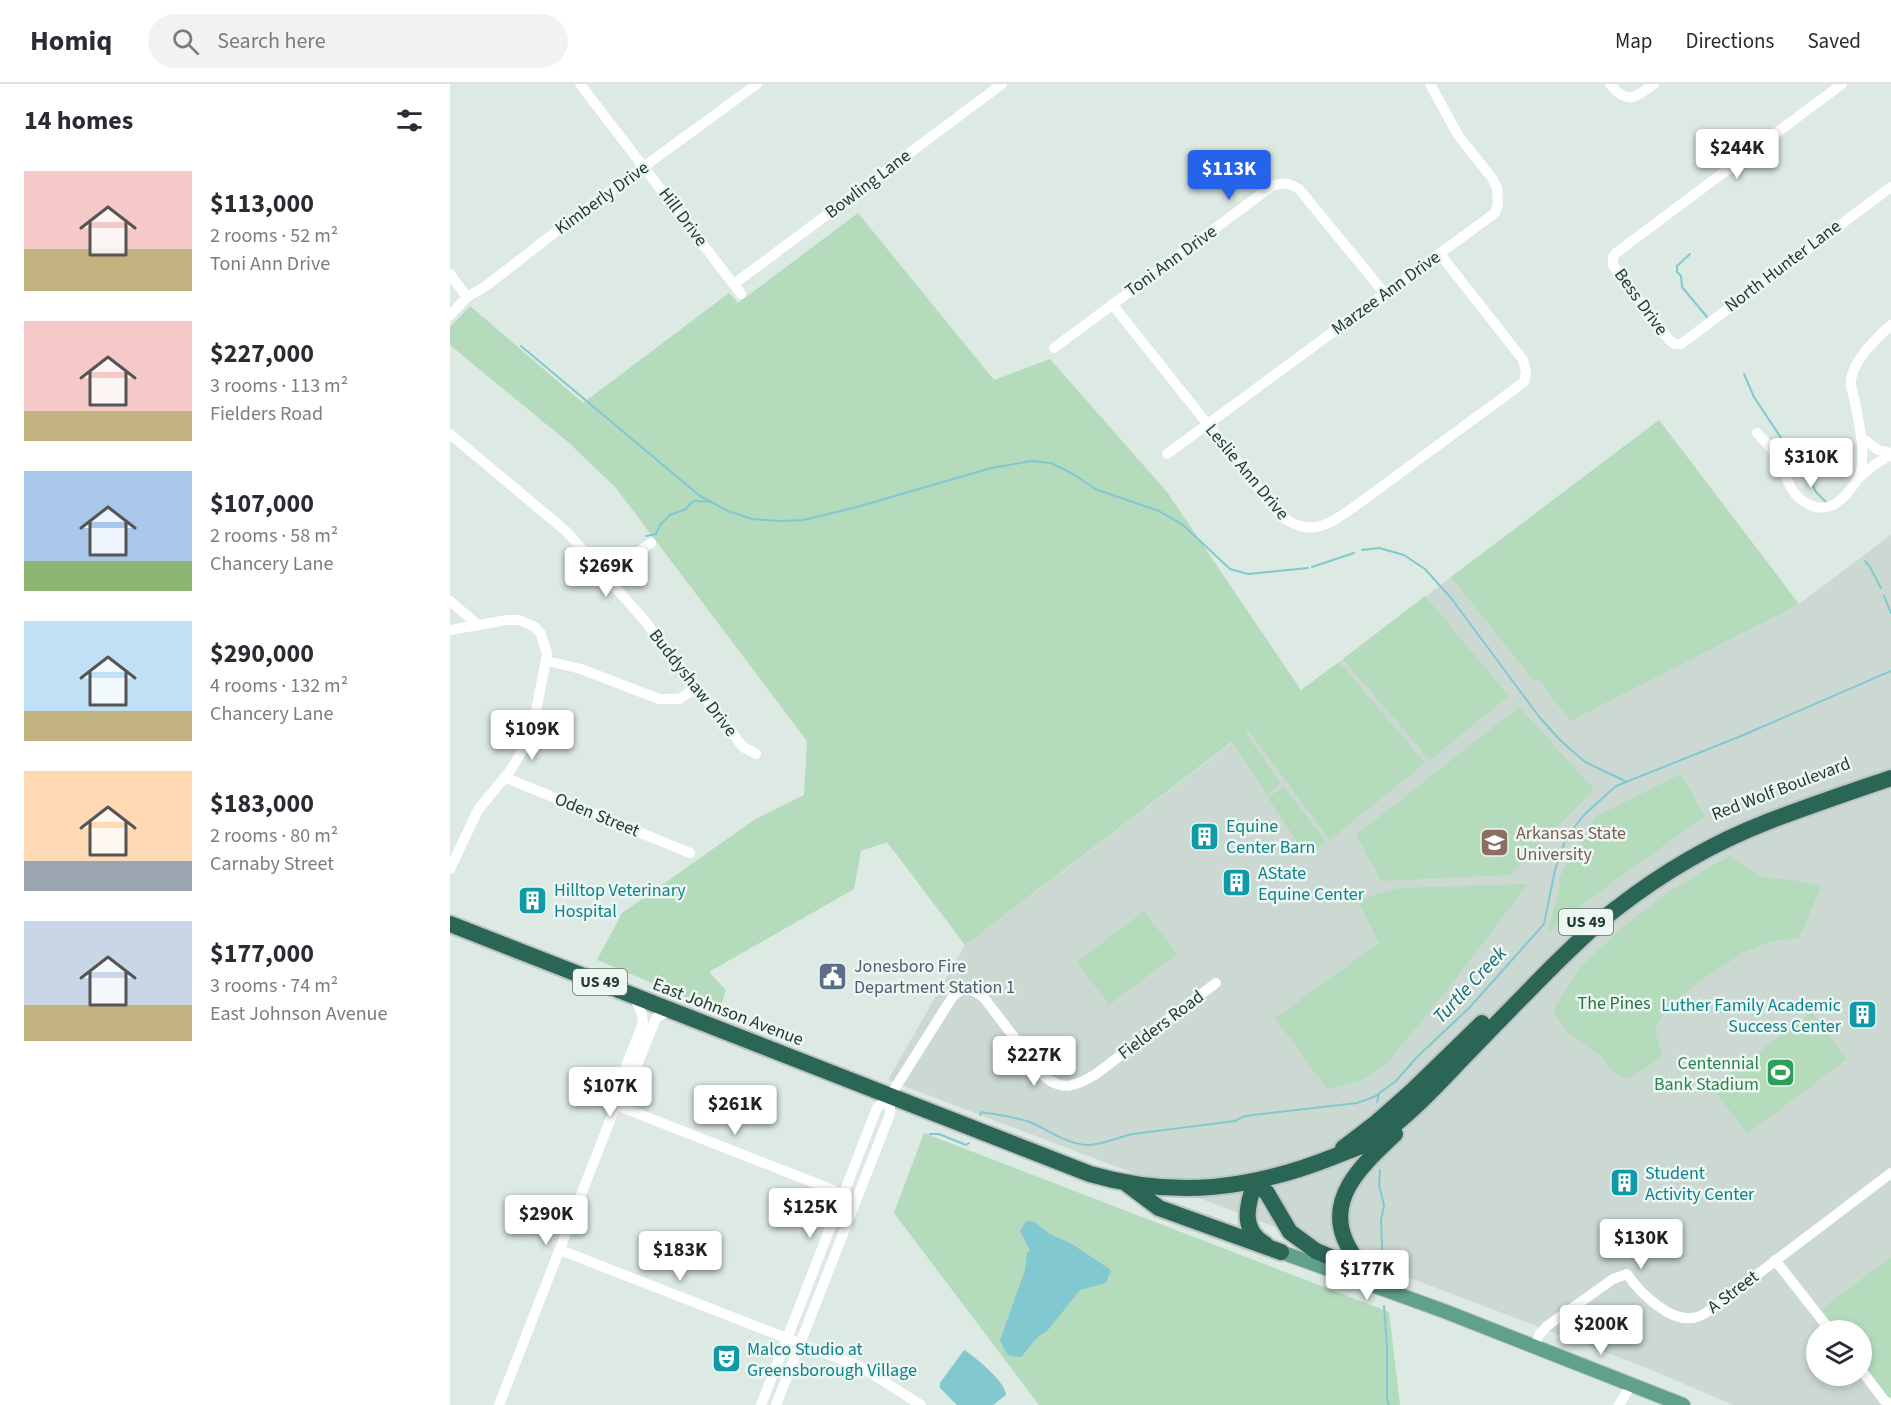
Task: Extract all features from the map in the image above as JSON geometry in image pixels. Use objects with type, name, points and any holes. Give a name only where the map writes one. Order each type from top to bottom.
[{"type":"highway","name":"Red Wolf Boulevard","points":[[1335,1156],[1412,1091],[1577,929],[1645,876],[1680,854],[1746,819],[1891,767]]},
{"type":"highway","name":"Red Wolf Boulevard","points":[[991,1135],[1090,1174],[1156,1188],[1191,1188],[1255,1182],[1294,1172],[1360,1148],[1379,1136],[1429,1094],[1576,944],[1617,908],[1647,886],[1696,856],[1766,822],[1891,778]]},
{"type":"highway","name":"East Johnson Avenue","points":[[450,924],[991,1135]]},
{"type":"highway","points":[[1365,1272],[1351,1251],[1341,1228],[1340,1215],[1346,1189],[1355,1175],[1416,1113],[1429,1094]]},
{"type":"highway","points":[[1281,1252],[1259,1240],[1248,1227],[1247,1214],[1255,1182],[1267,1193],[1290,1232],[1316,1251],[1365,1272]]},
{"type":"highway","points":[[1126,1183],[1159,1208],[1281,1252]]},
{"type":"main road","points":[[1281,1252],[1444,1311],[1683,1405]]},
{"type":"main road","points":[[1365,1272],[1444,1311]]},
{"type":"street","name":"Hill Drive","points":[[580,84],[741,294]]},
{"type":"street","name":"Kimberly Drive","points":[[450,315],[466,297],[486,286],[575,217],[757,84]]},
{"type":"street","name":"Bowling Lane","points":[[734,284],[1002,84]]},
{"type":"street","name":"Marzee Ann Drive","points":[[1167,454],[1493,215],[1499,195],[1491,178],[1458,135],[1430,84]]},
{"type":"street","points":[[1436,96],[1438,84]]},
{"type":"street","points":[[1610,84],[1616,93],[1625,97],[1638,96],[1654,84]]},
{"type":"street","name":"Bess Drive","points":[[1675,344],[1669,340],[1613,265],[1613,257],[1842,84]]},
{"type":"street","name":"Toni Ann Drive","points":[[1054,348],[1272,186],[1285,183],[1299,189],[1385,294]]},
{"type":"street","name":"North Hunter Lane","points":[[1675,344],[1680,344],[1891,187]]},
{"type":"street","name":"Leslie Ann Drive","points":[[1112,304],[1280,515],[1296,526],[1313,528],[1323,526],[1344,514],[1522,384],[1526,372],[1523,360],[1440,254]]},
{"type":"street","points":[[450,274],[466,297]]},
{"type":"street","points":[[1859,478],[1861,437],[1851,379],[1866,352],[1891,325]]},
{"type":"street","points":[[1757,433],[1775,454],[1795,494],[1817,508],[1836,505],[1859,478],[1891,454]]},
{"type":"street","name":"Buddyshaw Drive","points":[[450,434],[557,523],[644,620],[743,747],[756,754]]},
{"type":"street","points":[[1861,437],[1878,450],[1891,454]]},
{"type":"street","points":[[606,575],[651,543]]},
{"type":"street","points":[[450,602],[478,625]]},
{"type":"street","points":[[450,630],[519,620],[531,624],[541,634],[547,654],[536,711],[526,741],[514,765],[478,810],[450,869]]},
{"type":"street","points":[[547,661],[581,669],[659,699],[679,699],[697,688]]},
{"type":"street","name":"Oden Street","points":[[504,777],[690,853]]},
{"type":"street","name":"Fielders Road","points":[[890,1096],[938,1018],[960,989],[967,988],[984,998],[1044,1076],[1052,1083],[1063,1086],[1084,1081],[1096,1074],[1216,983]]},
{"type":"street","points":[[616,1105],[615,1094],[643,1023],[639,1004],[634,996]]},
{"type":"street","points":[[499,1405],[616,1105],[624,1097],[656,1018],[670,1010]]},
{"type":"street","points":[[761,1405],[877,1108],[890,1096]]},
{"type":"street","points":[[776,1405],[890,1114],[890,1096]]},
{"type":"street","points":[[616,1105],[843,1194]]},
{"type":"street","points":[[1775,1260],[1891,1173]]},
{"type":"street","points":[[560,1250],[861,1367],[921,1405]]},
{"type":"street","name":"A Street","points":[[1535,1347],[1539,1335],[1547,1326],[1613,1279],[1627,1274],[1638,1289],[1663,1310],[1682,1319],[1698,1317],[1775,1260],[1822,1320]]},
{"type":"street","points":[[1872,1384],[1891,1405]]},
{"type":"street","points":[[1619,1405],[1631,1385]]},
{"type":"shaded area","name":"Arkansas State University","points":[[1659,420],[1799,604],[1891,535],[1891,1405],[1733,1405],[1647,1368],[888,1080],[965,945]]},
{"type":"green space","points":[[858,213],[994,380],[1050,359],[1167,492],[1301,690],[1339,662],[1425,763],[1330,840],[1248,730],[1246,733],[1280,783],[1267,795],[1232,742],[965,945],[887,842],[861,851],[854,889],[709,972],[726,990],[719,1011],[597,960],[622,913],[754,820],[804,795],[807,741],[616,488],[569,443],[450,345],[450,327],[470,306],[583,403],[729,293],[738,303]]},
{"type":"green space","points":[[1659,420],[1799,604],[1570,721],[1538,678],[1534,681],[1451,577]]},
{"type":"green space","points":[[1425,596],[1509,696],[1430,760],[1343,659]]},
{"type":"green space","points":[[1519,707],[1594,789],[1510,875],[1381,881],[1356,835]]},
{"type":"green space","points":[[1681,774],[1705,816],[1578,907],[1547,934],[1560,884],[1559,878],[1595,817]]},
{"type":"green space","points":[[1283,786],[1326,842],[1307,857],[1268,798]]},
{"type":"green space","name":"The Pines","points":[[1729,856],[1761,877],[1793,880],[1821,887],[1799,938],[1773,941],[1744,952],[1697,983],[1665,1010],[1655,1030],[1662,1057],[1628,1079],[1613,1072],[1601,1056],[1569,1034],[1553,1011],[1580,967],[1628,923],[1672,890]]},
{"type":"green space","points":[[1528,884],[1444,994],[1388,1062],[1368,1077],[1327,1089],[1275,1018],[1379,943],[1358,900],[1399,888]]},
{"type":"green space","points":[[1144,911],[1177,954],[1109,1005],[1077,962]]},
{"type":"green space","name":"Centennial Bank Stadium","points":[[1812,1012],[1847,1059],[1747,1134],[1712,1087]]},
{"type":"green space","points":[[924,1133],[1389,1312],[1400,1405],[1039,1405],[894,1213]]},
{"type":"green space","points":[[1891,1257],[1891,1402],[1872,1378],[1872,1320],[1826,1320],[1819,1311]]},
{"type":"water","points":[[1026,1221],[1034,1222],[1111,1270],[1106,1283],[1080,1290],[1048,1330],[1037,1338],[1021,1357],[1016,1357],[1007,1353],[1000,1340],[1025,1270],[1027,1253],[1030,1251],[1020,1231]]},
{"type":"water","points":[[964,1350],[1001,1383],[1006,1395],[993,1405],[957,1405],[940,1388],[940,1383]]},
{"type":"waterway","points":[[1690,254],[1677,266],[1677,272],[1681,276],[1682,287],[1707,317]]},
{"type":"waterway","points":[[521,346],[700,496],[711,502]]},
{"type":"waterway","points":[[1744,374],[1754,397],[1785,444],[1789,455],[1826,502]]},
{"type":"waterway","points":[[646,536],[656,534],[660,525],[670,515],[686,509],[695,501],[711,502],[728,511],[752,519],[803,520],[857,507],[991,468],[1032,461],[1051,463],[1075,475],[1095,489],[1159,511],[1183,525],[1230,569],[1248,574],[1308,568]]},
{"type":"waterway","points":[[1362,550],[1379,548],[1404,555],[1425,569],[1451,598],[1540,718],[1560,740],[1585,762],[1627,782]]},
{"type":"waterway","points":[[1312,567],[1354,553]]},
{"type":"waterway","points":[[1865,561],[1881,588]]},
{"type":"waterway","points":[[1884,596],[1891,613]]},
{"type":"waterway","name":"Turtle Creek","points":[[980,1115],[982,1112],[1020,1119],[1066,1140],[1088,1145],[1133,1134],[1235,1121],[1245,1116],[1357,1103],[1374,1097],[1396,1081],[1417,1057],[1469,1008],[1544,924],[1555,870],[1566,838],[1584,815],[1616,786],[1741,736],[1891,671]]},
{"type":"waterway","name":"Turtle Creek","points":[[1377,1102],[1379,1094]]},
{"type":"waterway","name":"Turtle Creek","points":[[930,1134],[939,1134],[966,1145],[969,1143]]},
{"type":"waterway","points":[[1380,1170],[1379,1185],[1384,1205],[1381,1220],[1383,1270]]},
{"type":"waterway","points":[[1384,1306],[1389,1405]]},
{"type":"place","name":"Equine Center Barn","points":[[1205,836]]},
{"type":"place","name":"Arkansas State University","points":[[1495,843]]},
{"type":"place","name":"AState Equine Center","points":[[1237,883]]},
{"type":"place","name":"Hilltop Veterinary Hospital","points":[[533,900]]},
{"type":"place","name":"Jonesboro Fire Department Station 1","points":[[833,976]]},
{"type":"place","name":"Luther Family Academic Success Center","points":[[1862,1015]]},
{"type":"place","name":"Centennial Bank Stadium","points":[[1780,1073]]},
{"type":"place","name":"Student Activity Center","points":[[1624,1183]]},
{"type":"place","name":"Malco Studio at Greensborough Village","points":[[726,1359]]}]
